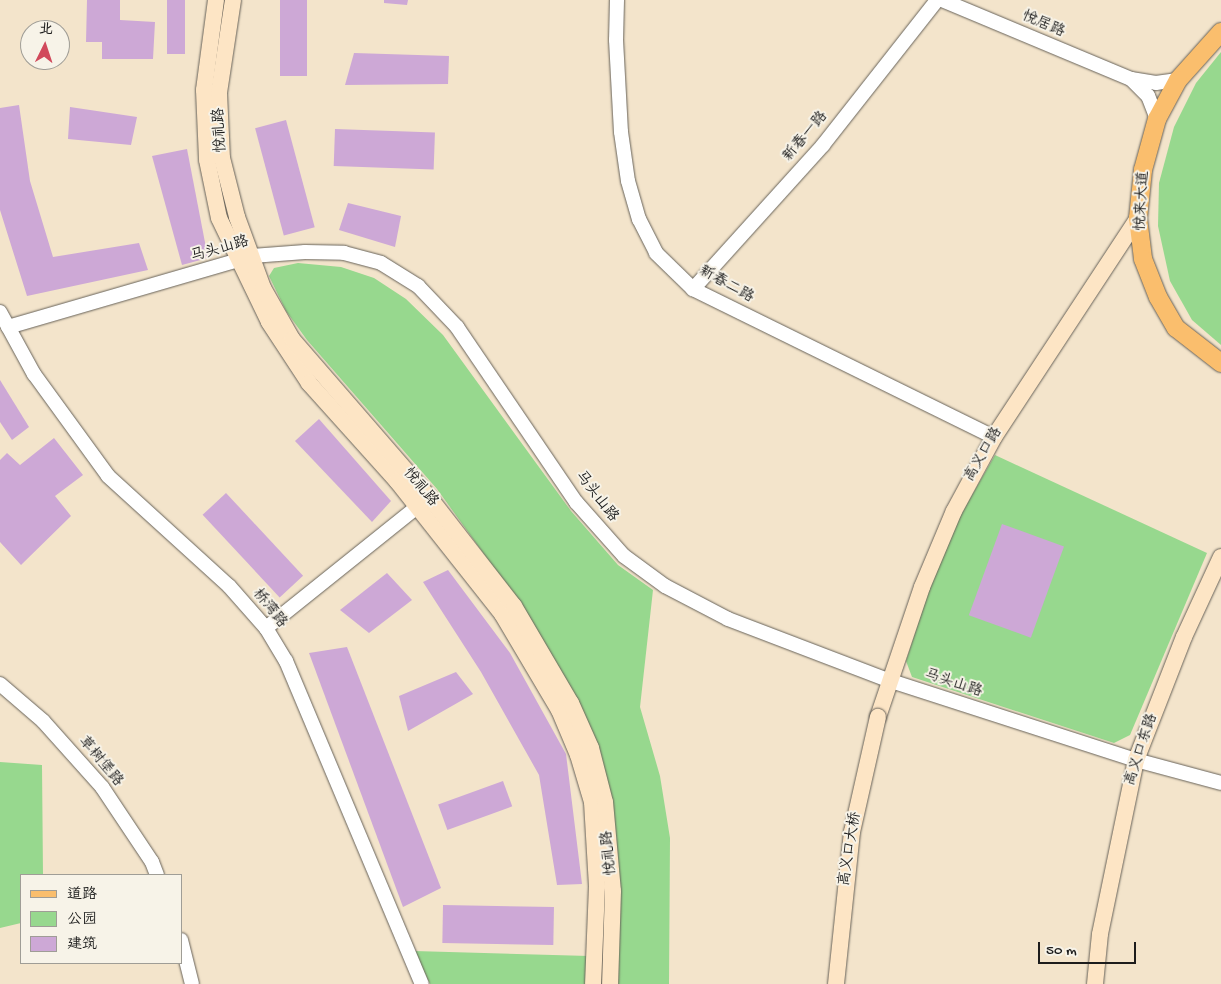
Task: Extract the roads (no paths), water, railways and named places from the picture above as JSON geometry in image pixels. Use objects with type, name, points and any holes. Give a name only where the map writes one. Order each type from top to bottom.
[{"type":"main road","name":"悦礼路","points":[[216,0],[204,90],[207,160],[219,218],[246,259]]},
{"type":"main road","name":"悦礼路","points":[[233,0],[219,93],[222,158],[246,259],[269,322],[309,383],[423,502],[514,606],[571,702],[592,748],[605,802],[614,890],[610,984]]},
{"type":"main road","name":"悦来大道","points":[[1221,32],[1178,80],[1157,118],[1143,170],[1138,218],[1143,259],[1158,298],[1176,328],[1221,363]]},
{"type":"main road","name":"高义口路","points":[[878,716],[888,680],[954,510],[994,437],[1138,218]]},
{"type":"main road","name":"悦礼路","points":[[423,502],[502,614],[559,710],[578,755],[592,802],[597,876],[593,984]]},
{"type":"main road","name":"高义口东路","points":[[1095,984],[1100,934],[1136,760],[1184,637],[1221,557]]},
{"type":"main road","name":"高义口大桥","points":[[836,984],[852,832],[878,716]]},
{"type":"street","name":"新春二路","points":[[617,0],[616,40],[621,132],[628,181],[639,219],[656,253],[693,289],[994,437]]},
{"type":"street","name":"新春一路","points":[[693,289],[823,145],[937,0]]},
{"type":"street","name":"悦居路","points":[[942,0],[1131,79]]},
{"type":"street","points":[[1131,79],[1156,83],[1178,80]]},
{"type":"street","points":[[1131,79],[1148,96],[1157,118]]},
{"type":"street","name":"马头山路","points":[[8,327],[246,259],[305,252],[344,253],[381,263],[418,286],[457,327],[576,502],[624,556],[665,586],[728,619],[888,680],[1136,760],[1221,783]]},
{"type":"street","name":"桥湾路","points":[[0,312],[34,374],[108,476],[228,586],[266,628],[286,660],[422,984]]},
{"type":"street","points":[[266,628],[423,502]]},
{"type":"street","name":"草树堡路","points":[[0,684],[43,721],[102,787],[152,862],[157,874]]},
{"type":"street","points":[[182,944],[192,984]]}]
